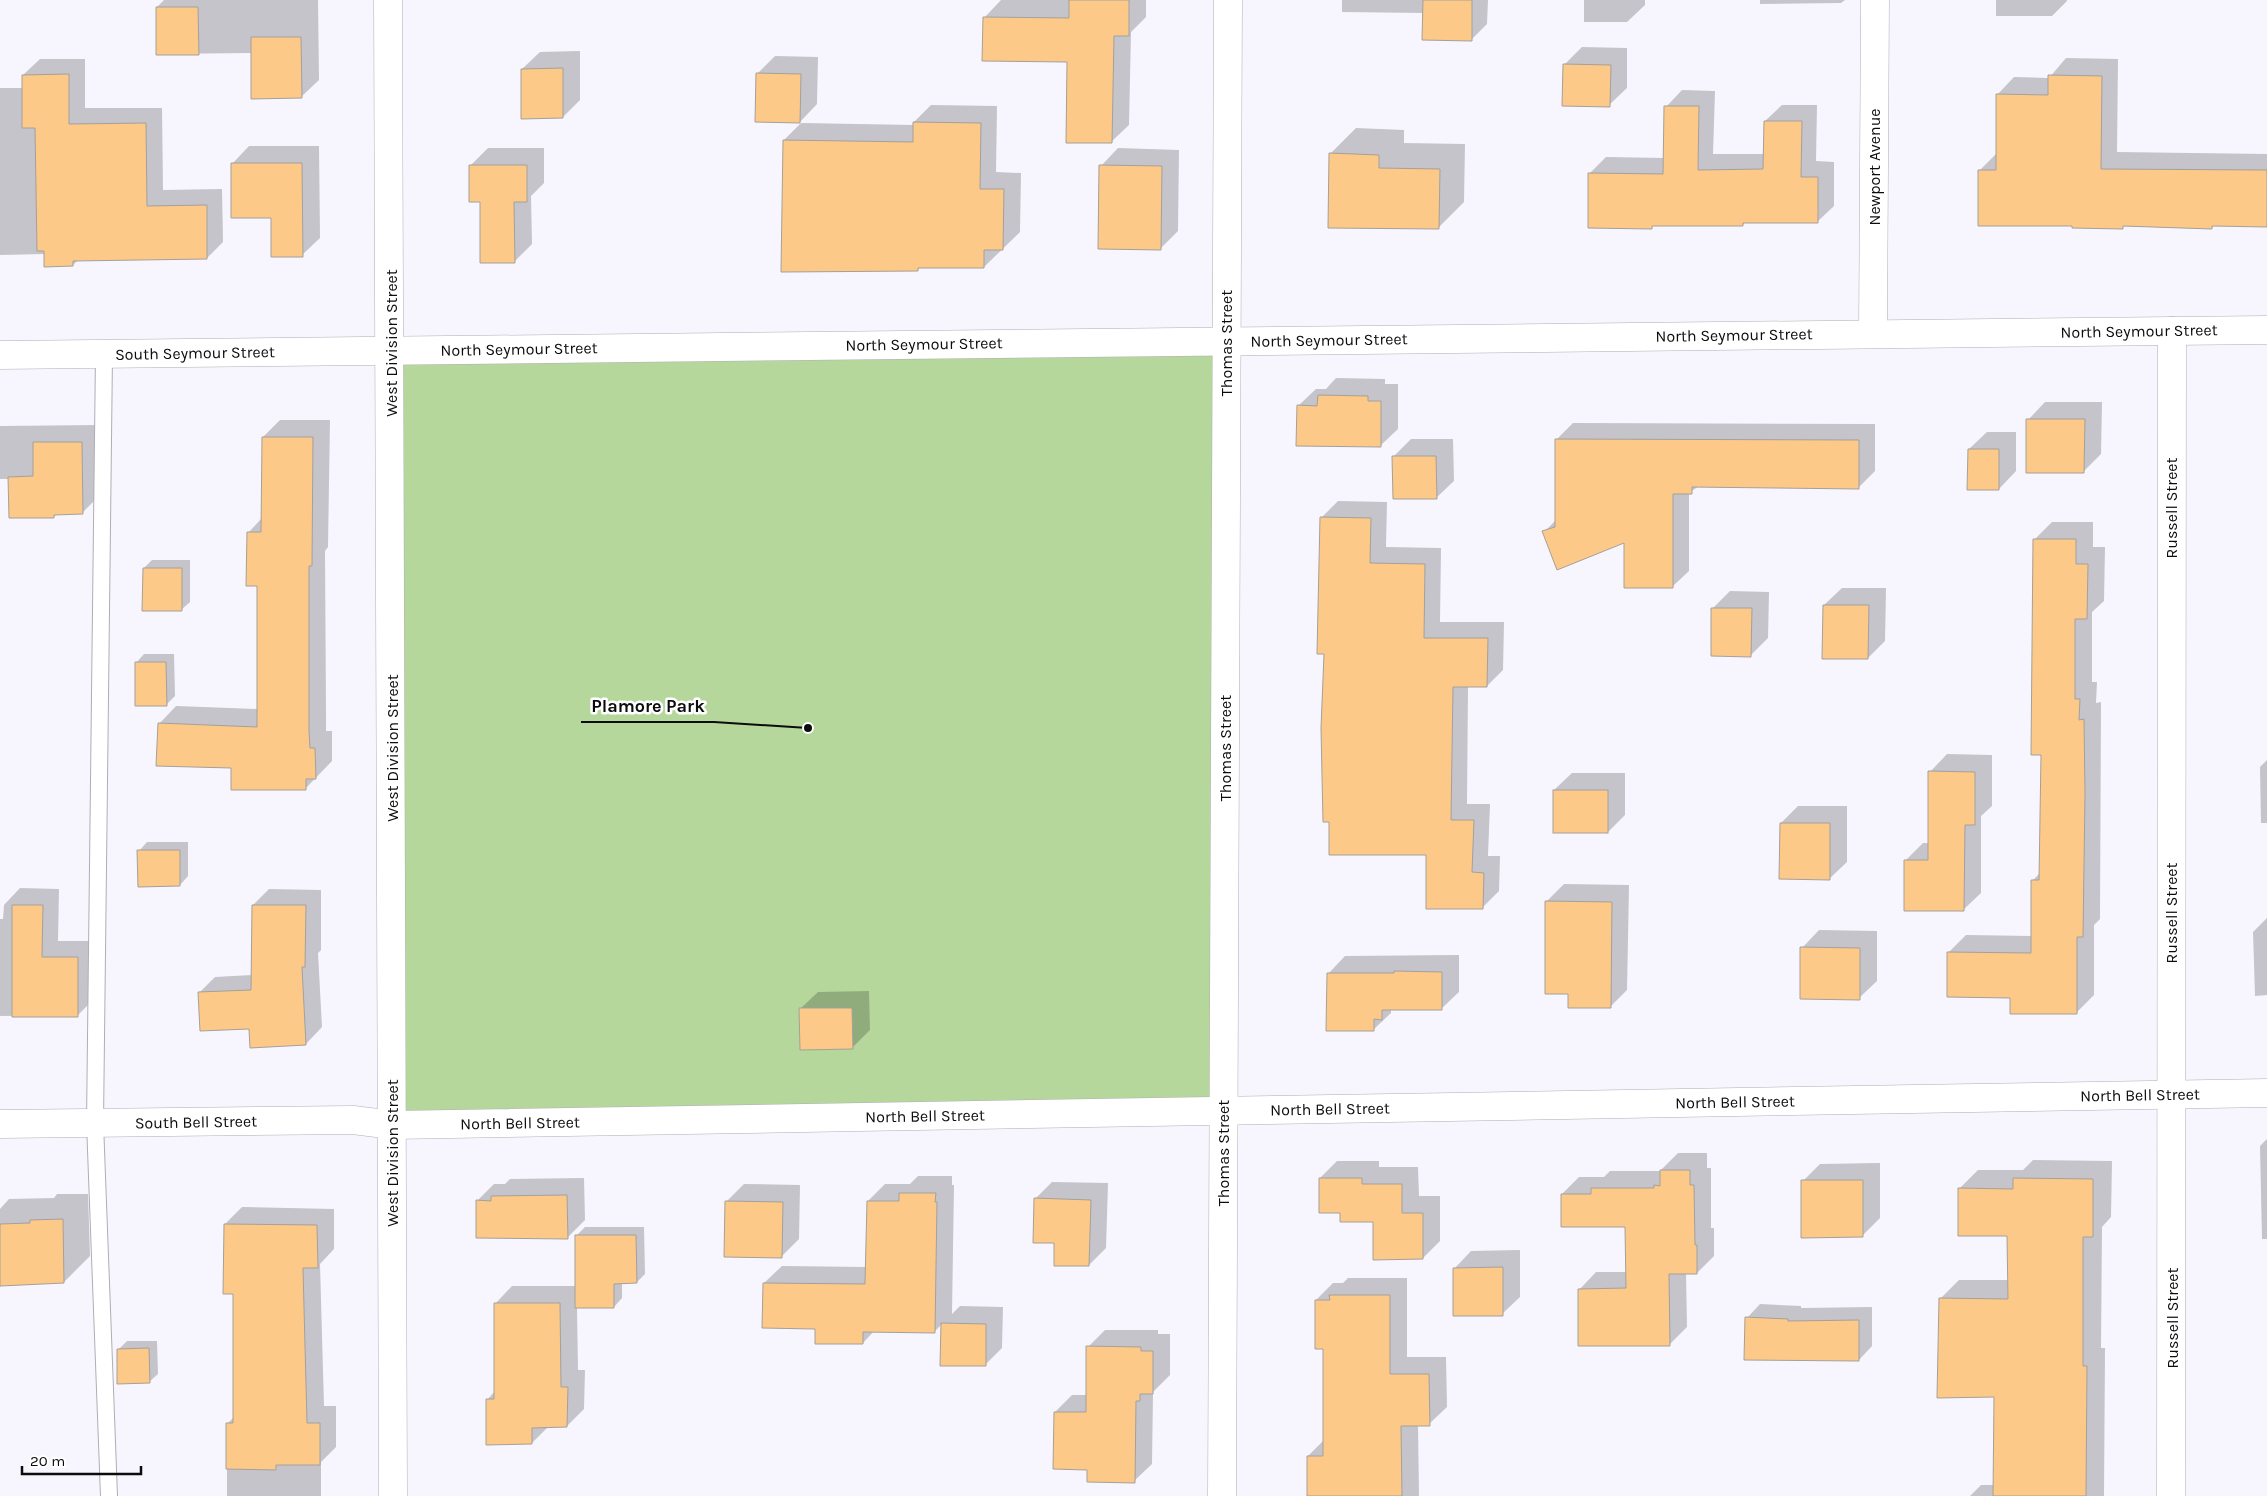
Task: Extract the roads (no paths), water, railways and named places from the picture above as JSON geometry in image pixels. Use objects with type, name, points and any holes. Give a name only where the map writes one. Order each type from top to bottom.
[{"type":"street","name":"West Division Street","points":[[388,0],[391,350],[393,1496]]},
{"type":"street","name":"Thomas Street","points":[[1222,1496],[1228,0]]},
{"type":"street","name":"Newport Avenue","points":[[1872,334],[1875,0]]},
{"type":"street","name":"Russell Street","points":[[2171,1496],[2172,330]]},
{"type":"street","name":"North Seymour Street","points":[[391,350],[2267,330]]},
{"type":"street","name":"South Seymour Street","points":[[0,355],[391,350]]},
{"type":"street","name":"North Bell Street","points":[[392,1125],[2267,1093]]},
{"type":"street","name":"South Bell Street","points":[[0,1124],[353,1120],[392,1125]]},
{"type":"lane","points":[[104,354],[95,1123],[109,1496]]},
{"type":"place","name":"Plamore Park","points":[[808,728]]}]
